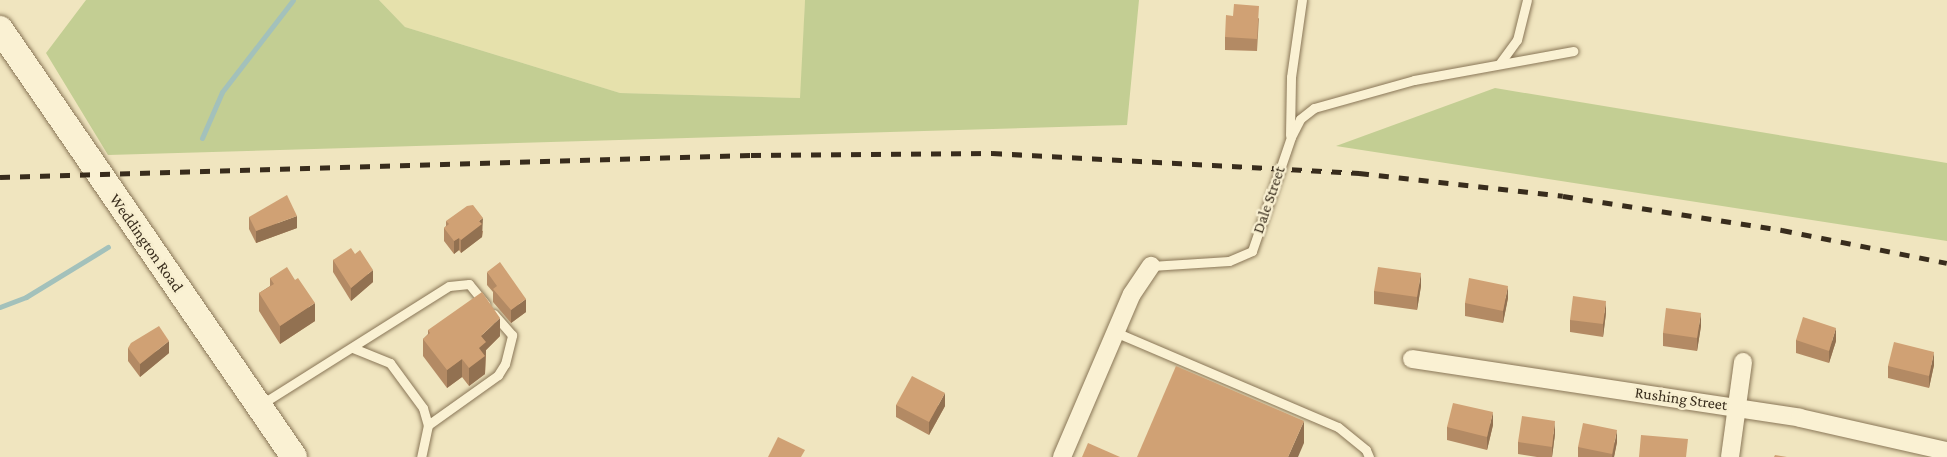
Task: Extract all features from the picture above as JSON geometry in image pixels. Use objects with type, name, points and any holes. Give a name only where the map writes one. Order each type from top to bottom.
[{"type":"main road","name":"Weddington Road","points":[[0,29],[294,457]]},
{"type":"street","name":"Dale Street","points":[[1062,457],[1132,294],[1151,266]]},
{"type":"street","name":"Rushing Street","points":[[1412,359],[1737,408],[1947,452]]},
{"type":"street","points":[[1730,457],[1743,362]]},
{"type":"lane","points":[[1290,137],[1291,77],[1302,0]]},
{"type":"lane","points":[[1500,63],[1517,40],[1527,0]]},
{"type":"lane","name":"Dale Street","points":[[1151,266],[1229,261],[1252,251],[1290,137],[1300,119],[1332,100],[1500,63],[1573,51]]},
{"type":"lane","points":[[258,406],[449,286],[469,284],[512,335],[506,364],[498,375],[428,425]]},
{"type":"lane","points":[[1115,332],[1338,426],[1369,457]]},
{"type":"lane","points":[[353,348],[390,363],[423,408],[428,425],[421,457]]},
{"type":"shaded area","points":[[379,0],[805,0],[801,98],[620,93],[405,27]]},
{"type":"green space","points":[[86,0],[379,0],[405,27],[620,93],[800,98],[805,0],[1139,0],[1127,125],[108,155],[46,53]]},
{"type":"green space","points":[[1495,88],[1947,163],[1947,241],[1336,146]]},
{"type":"building","points":[[1234,4],[1259,6],[1257,39],[1225,37],[1226,15],[1233,16]]},
{"type":"building","points":[[287,195],[297,216],[256,231],[249,217]]},
{"type":"building","points":[[473,205],[483,218],[479,221],[482,224],[461,240],[459,238],[454,241],[444,228],[449,224],[446,221],[467,206]]},
{"type":"building","points":[[351,248],[355,254],[360,250],[373,270],[351,288],[333,260]]},
{"type":"building","points":[[500,262],[526,299],[511,310],[493,289],[497,286],[487,272]]},
{"type":"building","points":[[287,267],[295,280],[298,278],[315,303],[280,326],[259,293],[274,284],[270,278]]},
{"type":"building","points":[[1378,267],[1421,273],[1417,297],[1374,291]]},
{"type":"building","points":[[1469,278],[1508,286],[1503,311],[1465,303]]},
{"type":"building","points":[[482,292],[500,318],[481,336],[486,342],[479,348],[485,356],[469,368],[462,359],[447,370],[423,339],[430,333],[428,330]]},
{"type":"building","points":[[1573,296],[1606,301],[1603,324],[1570,320]]},
{"type":"building","points":[[1666,308],[1701,313],[1697,338],[1663,333]]},
{"type":"building","points":[[1803,317],[1836,328],[1829,351],[1796,340]]},
{"type":"building","points":[[159,326],[169,341],[140,364],[128,348],[131,343]]},
{"type":"building","points":[[1894,342],[1934,352],[1929,376],[1888,366]]},
{"type":"building","points":[[1176,366],[1304,421],[1288,457],[1137,457]]},
{"type":"building","points":[[912,376],[945,393],[929,422],[896,405]]},
{"type":"building","points":[[1453,403],[1493,412],[1487,437],[1447,427]]},
{"type":"building","points":[[1522,416],[1555,421],[1552,447],[1518,442]]},
{"type":"building","points":[[1583,423],[1617,430],[1612,454],[1578,447]]},
{"type":"building","points":[[1641,435],[1688,439],[1686,457],[1639,457]]},
{"type":"building","points":[[778,437],[805,450],[801,457],[768,457]]},
{"type":"building","points":[[1088,443],[1120,457],[1082,457]]},
{"type":"waterway","points":[[202,138],[222,92],[293,0]]},
{"type":"waterway","points":[[0,307],[26,297],[108,247]]},
{"type":"railway","points":[[0,177],[751,155],[992,153],[1359,173],[1563,196],[1782,230],[1947,263]]}]
